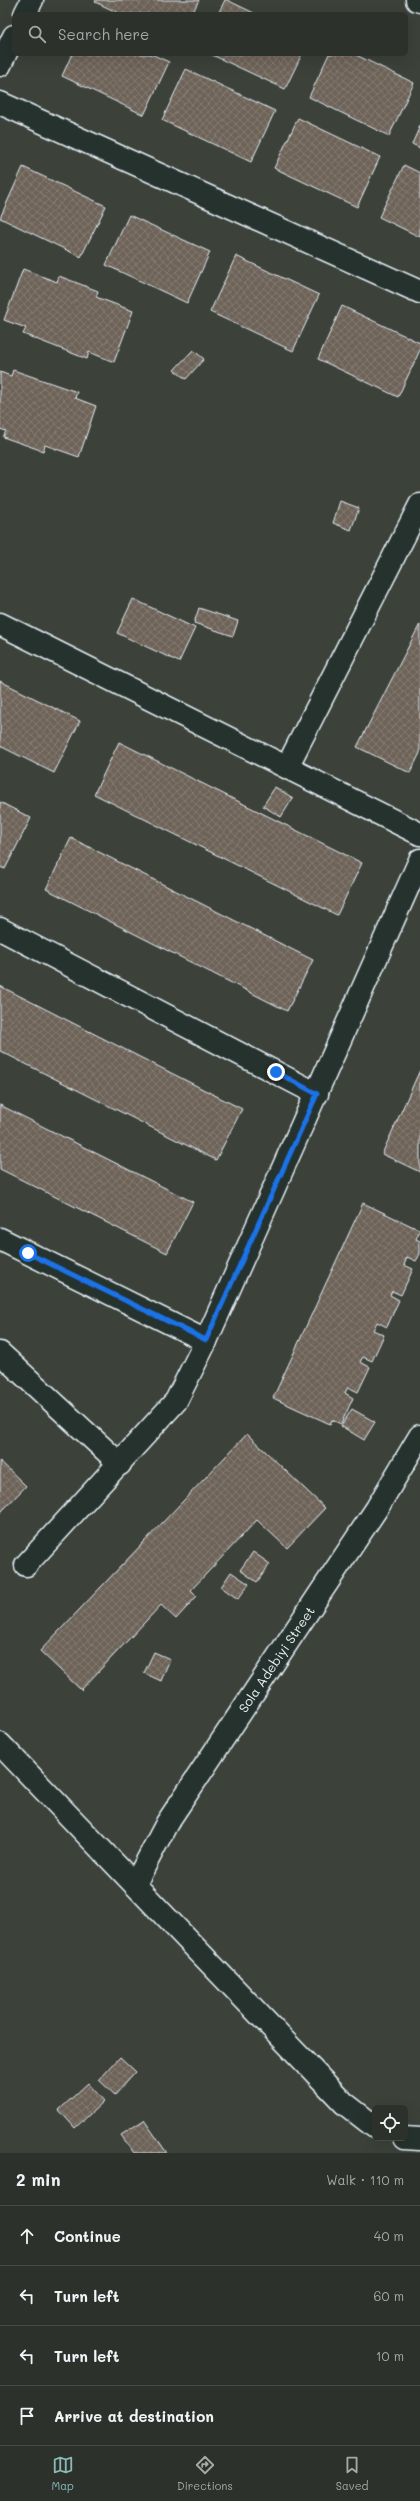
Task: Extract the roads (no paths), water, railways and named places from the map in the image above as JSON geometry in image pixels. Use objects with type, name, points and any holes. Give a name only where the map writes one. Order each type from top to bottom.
[{"type":"street","points":[[26,12],[32,0]]},
{"type":"street","points":[[0,64],[12,40]]},
{"type":"street","points":[[0,103],[420,292]]},
{"type":"street","points":[[287,767],[420,505]]},
{"type":"street","points":[[0,624],[420,834]]},
{"type":"street","points":[[26,1565],[176,1401],[206,1340],[317,1094],[420,860]]},
{"type":"street","points":[[0,929],[317,1094]]},
{"type":"street","points":[[0,1239],[206,1340]]},
{"type":"street","points":[[0,1353],[120,1464]]},
{"type":"street","name":"Sola Adebiyi Street","points":[[135,1884],[167,1823],[378,1508],[420,1436]]},
{"type":"street","points":[[0,1744],[344,2103],[372,2125]]},
{"type":"street","points":[[408,2138],[420,2138]]}]
